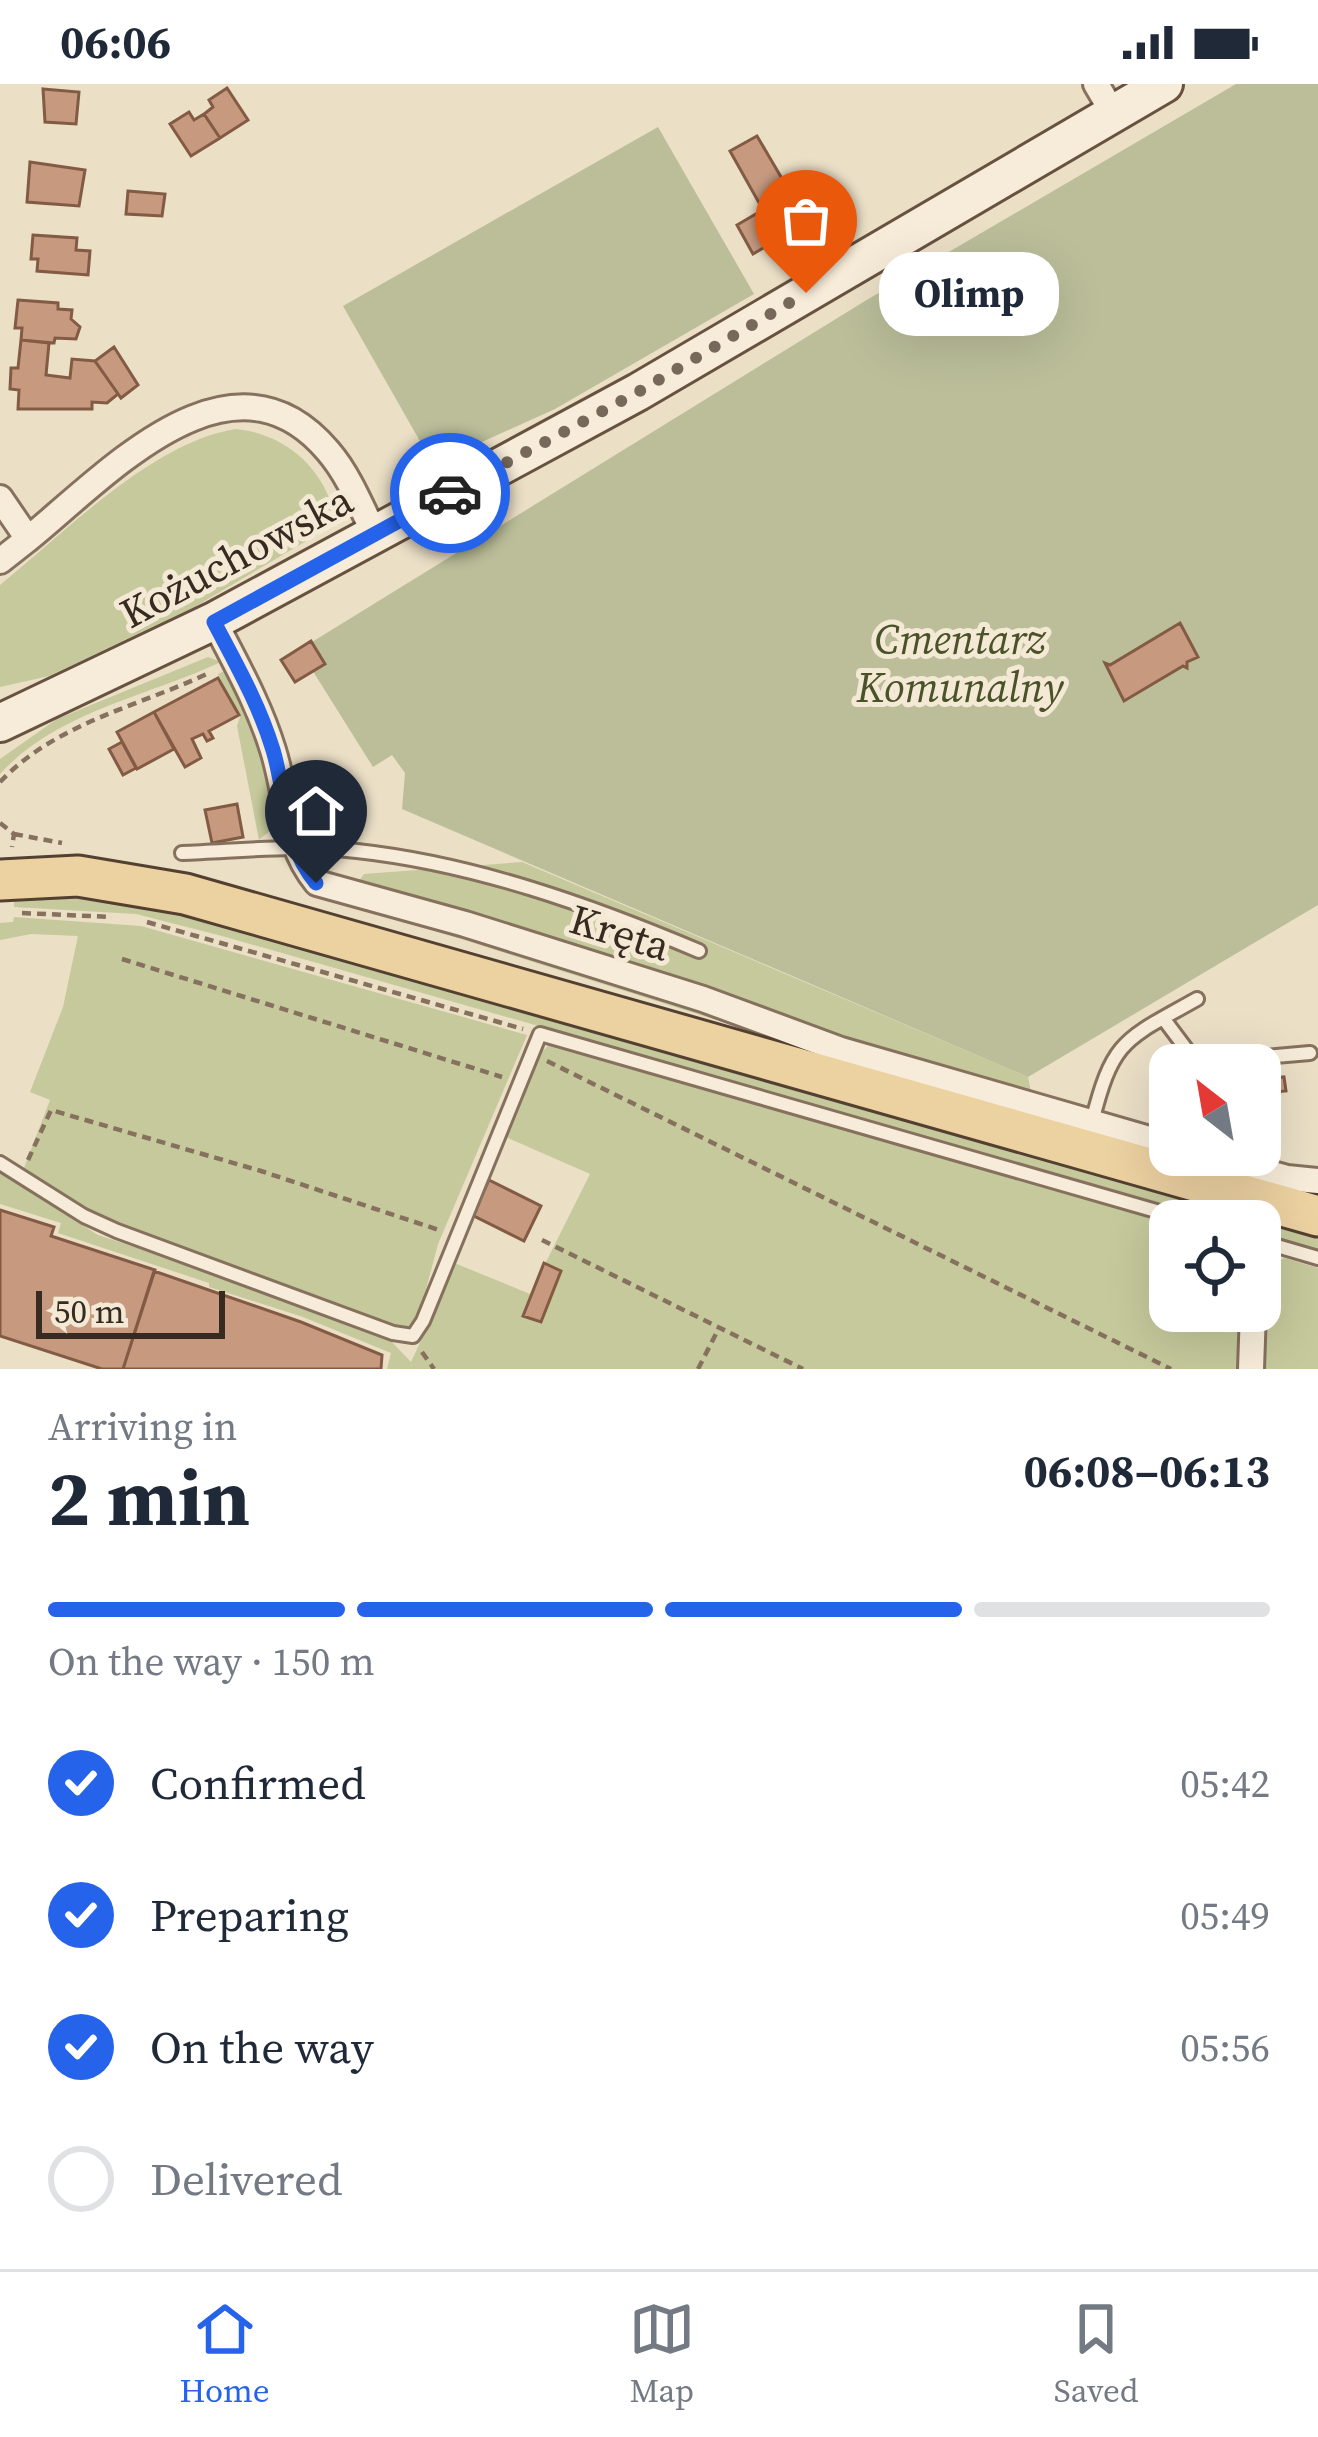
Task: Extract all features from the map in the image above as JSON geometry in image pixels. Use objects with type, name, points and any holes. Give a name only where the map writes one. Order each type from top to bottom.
[{"type":"main road","name":"Kożuchowska","points":[[0,723],[214,622],[638,392],[1105,99],[1163,84]]},
{"type":"main road","name":"Kożuchowska","points":[[0,745],[35,709]]},
{"type":"main road","points":[[0,853],[78,876],[165,890],[267,916],[1318,1216]]},
{"type":"main road","points":[[2,896],[78,876]]},
{"type":"street","points":[[0,561],[156,436],[194,415],[232,407],[262,409],[312,437],[328,452],[374,533]]},
{"type":"street","points":[[0,498],[28,539]]},
{"type":"street","points":[[214,622],[260,715],[296,849]]},
{"type":"street","name":"Kręta","points":[[296,849],[316,883],[703,999],[841,1050],[1149,1139]]},
{"type":"street","points":[[1280,1176],[1318,1181]]},
{"type":"street","points":[[1251,1369],[1252,1332]]},
{"type":"lane","points":[[182,853],[354,850],[455,867],[576,904],[699,951]]},
{"type":"lane","points":[[1091,1124],[1110,1060],[1132,1037],[1197,999]]},
{"type":"lane","points":[[1163,1018],[1190,1054],[1206,1062],[1310,1053]]},
{"type":"lane","points":[[0,1163],[84,1216],[117,1231],[392,1333],[413,1336],[540,1034],[1149,1209]]},
{"type":"lane","points":[[1281,1247],[1318,1258]]},
{"type":"path","points":[[0,782],[26,755],[97,717],[223,667]]},
{"type":"path","points":[[2,896],[123,917]]},
{"type":"path","points":[[144,922],[540,1034]]},
{"type":"path","points":[[122,959],[519,1082]]},
{"type":"path","points":[[532,1053],[1171,1369]]},
{"type":"path","points":[[21,1177],[50,1110],[456,1236]]},
{"type":"path","points":[[542,1240],[803,1369]]},
{"type":"path","points":[[698,1369],[719,1328]]},
{"type":"green space","name":"Cmentarz Komunalny","points":[[1236,84],[1318,84],[1318,905],[1028,1077],[402,809],[405,773],[392,755],[373,767],[314,673],[312,642],[865,301]]},
{"type":"green space","points":[[658,127],[754,294],[555,409],[433,464],[343,306]]},
{"type":"green space","points":[[236,429],[268,437],[307,464],[332,506],[325,530],[196,606],[49,676],[0,687],[0,585],[142,470],[205,437]]},
{"type":"green space","points":[[208,657],[221,662],[75,720],[23,753],[0,774],[0,759],[57,719]]},
{"type":"green space","points":[[227,670],[261,747],[271,788],[272,829],[259,840],[237,726],[240,717],[218,674]]},
{"type":"green space","points":[[522,862],[1028,1077],[1032,1096],[808,1049],[344,902],[364,874]]},
{"type":"green space","points":[[15,889],[125,897],[1204,1200],[1150,1200],[136,914],[14,907]]},
{"type":"green space","points":[[14,917],[141,926],[527,1035],[438,1244],[421,1308],[411,1325],[402,1328],[372,1318],[109,1222],[31,1178],[24,1168],[50,1100],[30,1092],[63,1007],[78,936],[31,934],[0,940],[0,923],[13,922]]},
{"type":"green space","points":[[548,1046],[1149,1215],[1149,1332],[1242,1332],[1239,1369],[387,1369],[391,1353],[303,1317],[209,1287],[209,1283],[58,1233],[61,1223],[0,1204],[0,1173],[98,1235],[388,1338],[411,1362],[452,1262],[530,1294],[590,1174],[506,1137],[538,1055]]},
{"type":"green space","points":[[1281,1222],[1318,1232],[1318,1250],[1281,1239]]},
{"type":"green space","points":[[1281,1260],[1318,1268],[1318,1369],[1265,1369],[1266,1332],[1281,1332]]},
{"type":"building","points":[[227,88],[248,120],[220,138],[204,114],[213,107],[209,100]]},
{"type":"building","points":[[43,89],[79,92],[76,124],[45,122]]},
{"type":"building","points":[[189,112],[194,120],[204,114],[220,138],[191,156],[170,124]]},
{"type":"building","points":[[757,136],[791,194],[763,210],[730,151]]},
{"type":"building","points":[[30,162],[85,170],[79,206],[27,202]]},
{"type":"building","points":[[797,190],[813,219],[753,254],[737,225]]},
{"type":"building","points":[[128,191],[165,194],[162,216],[126,214]]},
{"type":"building","points":[[33,235],[77,238],[76,250],[90,251],[88,275],[37,271],[38,259],[31,259]]},
{"type":"building","points":[[18,300],[58,303],[58,309],[72,310],[71,319],[80,327],[76,339],[21,340],[22,328],[15,328]]},
{"type":"building","points":[[21,340],[49,343],[46,375],[70,378],[72,359],[95,361],[118,394],[107,403],[92,402],[92,409],[18,409],[19,390],[10,389],[11,368],[18,368]]},
{"type":"building","points":[[114,347],[138,385],[121,398],[95,361]]},
{"type":"building","points":[[1180,623],[1198,657],[1187,662],[1187,668],[1183,666],[1124,701],[1105,663],[1110,665]]},
{"type":"building","points":[[311,641],[325,664],[295,682],[281,660]]},
{"type":"building","points":[[218,678],[239,715],[209,731],[213,738],[207,741],[203,734],[192,739],[201,758],[185,767],[154,712]]},
{"type":"building","points":[[154,712],[174,749],[137,769],[117,732]]},
{"type":"building","points":[[122,742],[136,768],[123,775],[109,749]]},
{"type":"building","points":[[237,804],[243,837],[212,843],[205,810]]},
{"type":"building","points":[[489,1180],[541,1206],[524,1241],[472,1215]]},
{"type":"building","points":[[0,1210],[54,1227],[51,1236],[155,1270],[123,1369],[102,1369],[0,1336]]},
{"type":"building","points":[[544,1263],[561,1271],[541,1322],[523,1316]]},
{"type":"building","points":[[154,1271],[382,1355],[381,1369],[123,1369]]},
{"type":"way so far","points":[[450,493],[638,392],[806,293]]},
{"type":"place","name":"Olimp","points":[[806,293]]},
{"type":"route","points":[[316,883],[303,867],[289,833],[274,754],[253,695],[214,622],[450,493]]}]
